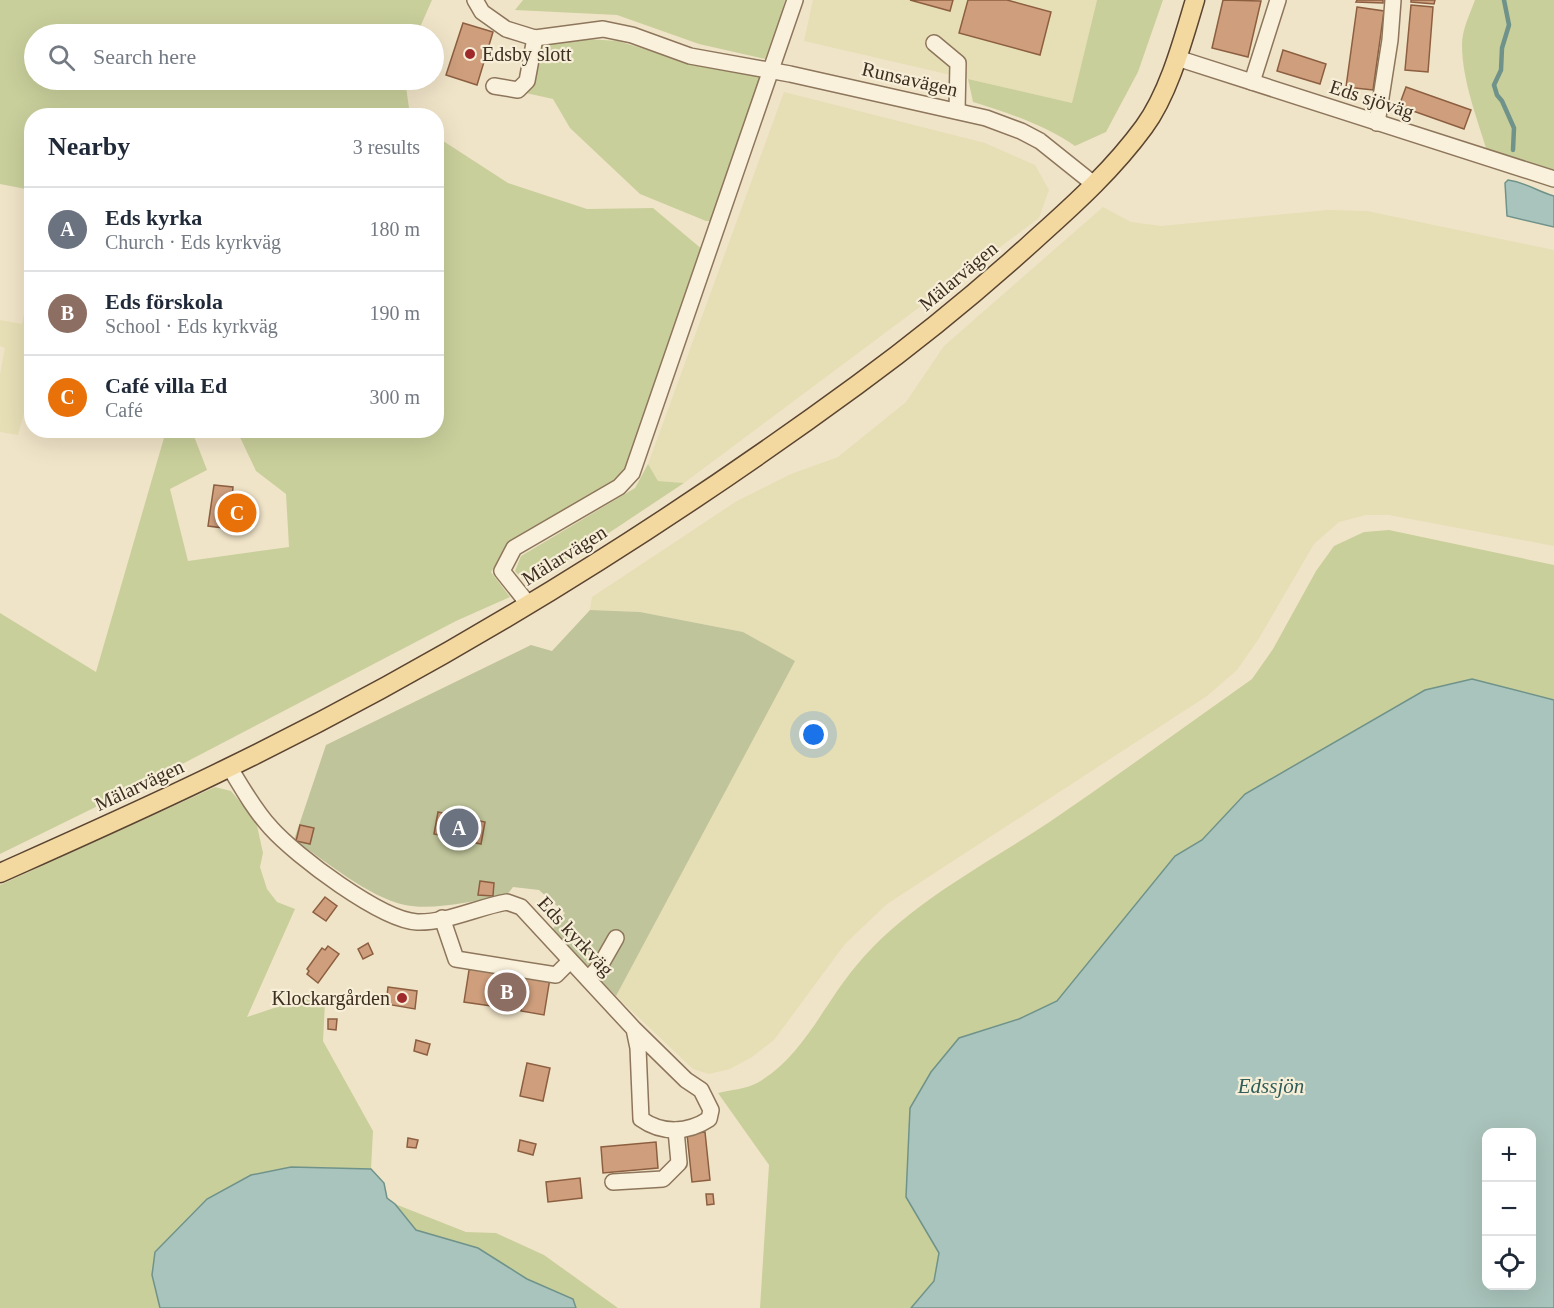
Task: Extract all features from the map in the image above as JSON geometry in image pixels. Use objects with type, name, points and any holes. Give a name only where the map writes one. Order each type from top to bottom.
[{"type":"main road","name":"Mälarvägen","points":[[0,873],[230,768],[316,723],[528,605],[743,469],[892,359],[1003,269],[1095,185],[1146,124],[1178,58],[1195,0]]},
{"type":"street","points":[[476,0],[482,12],[506,29],[535,38],[527,81],[518,90],[494,86]]},
{"type":"street","points":[[528,605],[502,571],[514,548],[619,487],[632,473],[795,0]]},
{"type":"street","points":[[1252,82],[1278,0]]},
{"type":"street","points":[[1377,123],[1390,40],[1393,0]]},
{"type":"street","name":"Runsavägen","points":[[535,38],[603,29],[633,35],[690,56],[957,111],[1021,131],[1052,149],[1095,185]]},
{"type":"street","points":[[934,43],[958,63],[957,111]]},
{"type":"street","name":"Eds sjöväg","points":[[1178,58],[1554,179]]},
{"type":"street","name":"Eds kyrkväg","points":[[230,768],[269,826],[285,843],[378,909],[402,919],[418,922],[490,905],[512,903],[521,907],[634,1029],[686,1080],[701,1090],[711,1110],[709,1119],[697,1127],[676,1130]]},
{"type":"street","points":[[442,918],[456,959],[556,975],[570,961]]},
{"type":"street","points":[[588,979],[600,966],[616,938]]},
{"type":"street","points":[[613,1182],[663,1179],[679,1163],[676,1130],[654,1129],[641,1119],[638,1048],[634,1029]]},
{"type":"shaded area","points":[[813,0],[1097,0],[1072,103],[804,41]]},
{"type":"shaded area","points":[[784,92],[985,143],[1035,165],[1049,190],[1039,218],[684,483],[658,481],[648,464]]},
{"type":"shaded area","points":[[1103,207],[1131,222],[1161,226],[1328,210],[1367,211],[1554,250],[1554,546],[1389,515],[1366,515],[1339,522],[1314,544],[1258,640],[1237,670],[1207,696],[887,904],[845,944],[774,1040],[752,1057],[730,1069],[709,1074],[693,1069],[616,996],[794,661],[743,632],[640,612],[590,610],[592,597],[737,501],[791,474],[838,457],[906,402],[944,346]]},
{"type":"shaded area","points":[[24,314],[24,414],[18,435],[0,432],[0,374],[5,348],[0,346],[0,320],[22,324]]},
{"type":"green space","points":[[0,0],[432,0],[421,24],[24,24],[24,90],[406,90],[409,108],[24,108],[24,189],[0,184]]},
{"type":"green space","points":[[523,0],[785,0],[770,60],[699,44],[617,15],[515,10]]},
{"type":"green space","points":[[1097,0],[1163,0],[1138,72],[1106,132],[1075,146],[1026,120],[973,102],[968,79],[1072,103]]},
{"type":"green space","points":[[1475,0],[1554,0],[1554,173],[1489,158],[1468,88],[1463,59],[1463,33]]},
{"type":"green space","points":[[571,38],[618,41],[681,60],[765,77],[712,221],[706,221],[640,194],[570,128],[553,99],[526,93],[536,72],[539,45]]},
{"type":"green space","points":[[444,142],[508,183],[587,209],[653,208],[703,250],[622,477],[510,546],[491,572],[510,597],[456,621],[167,772],[0,854],[0,613],[96,672],[164,438],[195,438],[207,470],[170,489],[188,561],[289,547],[286,494],[256,471],[240,438],[444,438]]},
{"type":"green space","points":[[648,464],[658,481],[684,483],[529,586],[515,571],[521,556],[635,488]]},
{"type":"green space","points":[[1389,530],[1554,565],[1554,700],[1472,679],[1245,794],[1202,840],[1175,856],[1057,1001],[1019,1019],[925,1227],[939,1252],[934,1281],[911,1308],[760,1308],[769,1165],[718,1093],[757,1083],[773,1072],[800,1045],[856,966],[876,944],[922,905],[1048,823],[1252,679],[1273,649],[1316,571],[1334,546],[1364,532]]},
{"type":"green space","points":[[590,610],[640,612],[743,632],[795,661],[616,996],[552,930],[565,913],[539,890],[513,887],[506,896],[442,906],[405,905],[391,901],[362,886],[294,840],[326,745],[531,645],[552,651]]},
{"type":"green space","points":[[215,787],[231,791],[256,821],[263,853],[260,867],[267,889],[277,902],[295,909],[247,1017],[312,995],[325,1003],[323,1041],[373,1131],[371,1169],[291,1167],[251,1175],[152,1275],[160,1308],[0,1308],[0,885]]},
{"type":"green space","points":[[395,1204],[466,1232],[496,1233],[544,1255],[618,1308],[576,1308],[573,1299],[527,1279],[478,1248],[416,1230]]},
{"type":"water","points":[[1508,180],[1554,196],[1554,227],[1507,216],[1505,183]]},
{"type":"water","name":"Edssjön","points":[[1472,679],[1554,700],[1554,1308],[911,1308],[934,1281],[939,1253],[906,1197],[910,1108],[931,1072],[959,1038],[1019,1019],[1057,1001],[1175,856],[1202,840],[1245,794],[1425,690]]},
{"type":"water","points":[[291,1167],[371,1169],[384,1183],[387,1198],[395,1204],[416,1230],[478,1248],[527,1279],[573,1299],[576,1308],[160,1308],[152,1275],[155,1252],[207,1199],[251,1175]]},
{"type":"building","points":[[910,0],[953,0],[950,11]]},
{"type":"building","points":[[968,0],[1007,0],[1051,12],[1040,55],[959,33]]},
{"type":"building","points":[[1223,0],[1261,1],[1248,57],[1212,48]]},
{"type":"building","points":[[1357,0],[1383,0],[1383,3],[1356,2]]},
{"type":"building","points":[[1411,0],[1435,0],[1434,4],[1411,2]]},
{"type":"building","points":[[1411,5],[1433,7],[1428,72],[1405,70]]},
{"type":"building","points":[[1357,7],[1384,11],[1373,90],[1346,87]]},
{"type":"building","name":"Edsby slott","points":[[463,23],[493,32],[477,85],[446,75]]},
{"type":"building","points":[[1283,50],[1326,64],[1320,84],[1277,71]]},
{"type":"building","points":[[1406,87],[1471,110],[1464,129],[1399,106]]},
{"type":"building","points":[[214,485],[233,487],[231,507],[250,509],[247,531],[208,526]]},
{"type":"building","points":[[438,812],[485,822],[481,844],[434,834]]},
{"type":"building","points":[[300,825],[314,828],[310,844],[296,841]]},
{"type":"building","points":[[480,881],[494,883],[493,896],[478,895]]},
{"type":"building","points":[[325,897],[337,906],[326,921],[313,912]]},
{"type":"building","points":[[368,943],[373,954],[363,959],[358,949]]},
{"type":"building","points":[[328,946],[339,954],[318,983],[307,974],[309,971],[307,969],[322,948],[325,950]]},
{"type":"building","points":[[470,964],[496,969],[495,980],[524,984],[525,973],[550,978],[544,1015],[521,1011],[522,1005],[492,1000],[491,1006],[464,1002]]},
{"type":"building","name":"Klockargården","points":[[388,987],[417,991],[415,1009],[386,1004]]},
{"type":"building","points":[[328,1019],[337,1019],[336,1030],[328,1029]]},
{"type":"building","points":[[416,1040],[430,1044],[427,1055],[414,1051]]},
{"type":"building","points":[[527,1063],[550,1068],[543,1101],[520,1096]]},
{"type":"building","points":[[705,1132],[710,1180],[692,1182],[687,1134]]},
{"type":"building","points":[[408,1138],[418,1140],[416,1148],[407,1147]]},
{"type":"building","points":[[520,1140],[536,1144],[533,1155],[518,1151]]},
{"type":"building","points":[[656,1142],[658,1168],[603,1173],[601,1147]]},
{"type":"building","points":[[580,1178],[582,1198],[548,1202],[546,1182]]},
{"type":"building","points":[[706,1194],[713,1194],[714,1204],[707,1205]]},
{"type":"waterway","points":[[1504,0],[1509,25],[1502,48],[1501,70],[1494,85],[1514,128],[1513,150]]},
{"type":"place","name":"Edsby slott","points":[[470,54]]},
{"type":"place","name":"Café villa Ed","points":[[237,513]]},
{"type":"place","name":"Eds kyrka","points":[[459,828]]},
{"type":"place","name":"Eds förskola","points":[[507,992]]},
{"type":"place","name":"Klockargården","points":[[402,998]]}]
